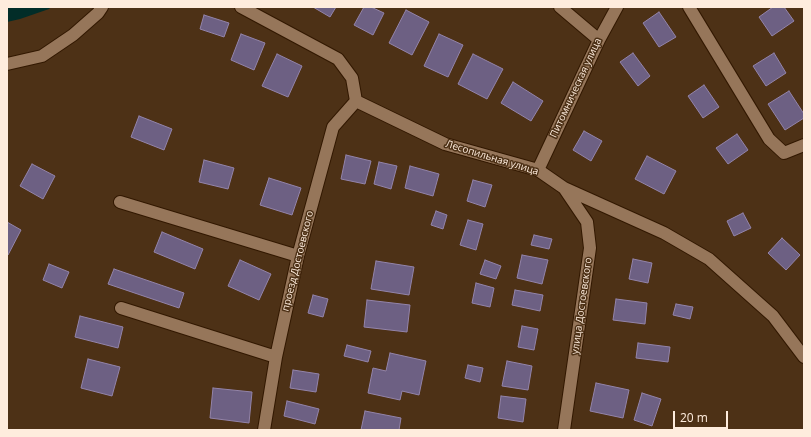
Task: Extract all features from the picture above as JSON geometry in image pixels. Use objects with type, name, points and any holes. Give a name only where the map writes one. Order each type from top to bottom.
[{"type":"street","points":[[7,64],[42,56],[73,35],[98,13],[102,7]]},
{"type":"street","points":[[241,7],[338,59],[352,78],[356,101]]},
{"type":"street","points":[[560,7],[599,40]]},
{"type":"street","name":"Питомническая улица","points":[[538,170],[599,40],[617,7]]},
{"type":"street","points":[[689,7],[769,139],[784,153],[804,145]]},
{"type":"street","name":"Лесопильная улица","points":[[356,101],[445,144],[538,170],[564,188],[664,233],[709,259],[773,316],[804,357]]},
{"type":"street","name":"проезд Достоевского","points":[[264,430],[276,357],[298,256],[333,127],[356,101]]},
{"type":"street","name":"улица Достоевского","points":[[564,188],[587,222],[590,248],[564,430]]},
{"type":"street","points":[[120,202],[298,256]]},
{"type":"street","points":[[121,308],[276,357]]},
{"type":"water","points":[[7,7],[51,7],[20,19],[7,22]]},
{"type":"building","points":[[313,7],[336,7],[330,17]]},
{"type":"building","points":[[364,7],[371,7],[384,13],[373,35],[354,25]]},
{"type":"building","points":[[773,7],[784,7],[794,21],[772,36],[759,17]]},
{"type":"building","points":[[406,10],[429,22],[412,55],[389,43]]},
{"type":"building","points":[[659,12],[676,37],[659,47],[643,23]]},
{"type":"building","points":[[204,15],[229,23],[224,37],[200,29]]},
{"type":"building","points":[[241,34],[265,43],[254,70],[231,60]]},
{"type":"building","points":[[439,34],[463,45],[448,77],[424,66]]},
{"type":"building","points":[[633,53],[650,76],[638,86],[620,62]]},
{"type":"building","points":[[774,53],[786,73],[766,86],[753,66]]},
{"type":"building","points":[[277,54],[302,66],[288,97],[262,86]]},
{"type":"building","points":[[473,54],[503,69],[487,99],[458,84]]},
{"type":"building","points":[[513,82],[543,101],[531,121],[501,103]]},
{"type":"building","points":[[704,85],[719,107],[703,118],[688,96]]},
{"type":"building","points":[[789,91],[804,114],[804,118],[785,130],[768,104]]},
{"type":"building","points":[[139,116],[172,129],[164,150],[131,137]]},
{"type":"building","points":[[584,131],[602,141],[591,161],[573,150]]},
{"type":"building","points":[[737,134],[748,150],[728,164],[716,148]]},
{"type":"building","points":[[346,155],[371,161],[365,184],[341,179]]},
{"type":"building","points":[[647,156],[676,171],[664,194],[635,179]]},
{"type":"building","points":[[204,160],[234,168],[228,189],[199,182]]},
{"type":"building","points":[[379,162],[397,166],[391,189],[374,184]]},
{"type":"building","points":[[32,164],[55,176],[43,199],[20,186]]},
{"type":"building","points":[[410,166],[439,174],[433,196],[405,188]]},
{"type":"building","points":[[269,178],[301,188],[292,215],[260,205]]},
{"type":"building","points":[[473,180],[492,185],[485,207],[467,201]]},
{"type":"building","points":[[436,211],[447,215],[443,229],[431,225]]},
{"type":"building","points":[[743,213],[751,228],[734,236],[727,221]]},
{"type":"building","points":[[468,220],[483,224],[476,250],[460,245]]},
{"type":"building","points":[[7,222],[21,230],[8,255],[7,254]]},
{"type":"building","points":[[162,232],[203,249],[195,269],[154,252]]},
{"type":"building","points":[[534,235],[552,239],[549,249],[531,245]]},
{"type":"building","points":[[782,238],[800,255],[786,270],[768,253]]},
{"type":"building","points":[[522,255],[548,260],[542,284],[517,278]]},
{"type":"building","points":[[633,259],[652,263],[648,283],[629,279]]},
{"type":"building","points":[[240,260],[271,274],[259,300],[228,286]]},
{"type":"building","points":[[485,260],[501,266],[496,279],[480,274]]},
{"type":"building","points":[[376,261],[414,267],[409,295],[371,289]]},
{"type":"building","points":[[49,264],[69,272],[62,288],[43,280]]},
{"type":"building","points":[[114,269],[184,293],[179,308],[108,284]]},
{"type":"building","points":[[476,283],[494,288],[490,307],[472,303]]},
{"type":"building","points":[[515,290],[543,295],[540,311],[512,305]]},
{"type":"building","points":[[313,295],[328,299],[323,317],[308,313]]},
{"type":"building","points":[[616,299],[647,303],[645,324],[613,320]]},
{"type":"building","points":[[367,300],[410,305],[407,332],[364,327]]},
{"type":"building","points":[[676,304],[693,307],[690,319],[673,315]]},
{"type":"building","points":[[80,316],[123,327],[118,348],[75,337]]},
{"type":"building","points":[[522,326],[538,329],[534,350],[518,347]]},
{"type":"building","points":[[638,343],[670,347],[668,362],[636,358]]},
{"type":"building","points":[[347,345],[371,351],[368,362],[344,356]]},
{"type":"building","points":[[390,353],[426,361],[419,395],[402,391],[400,400],[368,393],[373,368],[386,371]]},
{"type":"building","points":[[88,359],[120,367],[112,396],[81,388]]},
{"type":"building","points":[[507,361],[532,366],[528,390],[502,386]]},
{"type":"building","points":[[468,365],[483,368],[480,382],[465,378]]},
{"type":"building","points":[[293,370],[319,374],[316,392],[290,388]]},
{"type":"building","points":[[596,383],[629,390],[623,418],[590,411]]},
{"type":"building","points":[[213,388],[252,392],[249,423],[210,418]]},
{"type":"building","points":[[642,393],[661,399],[652,426],[634,420]]},
{"type":"building","points":[[501,396],[526,399],[523,422],[498,418]]},
{"type":"building","points":[[287,401],[319,409],[315,424],[284,416]]},
{"type":"building","points":[[365,411],[401,418],[399,430],[361,430]]}]
